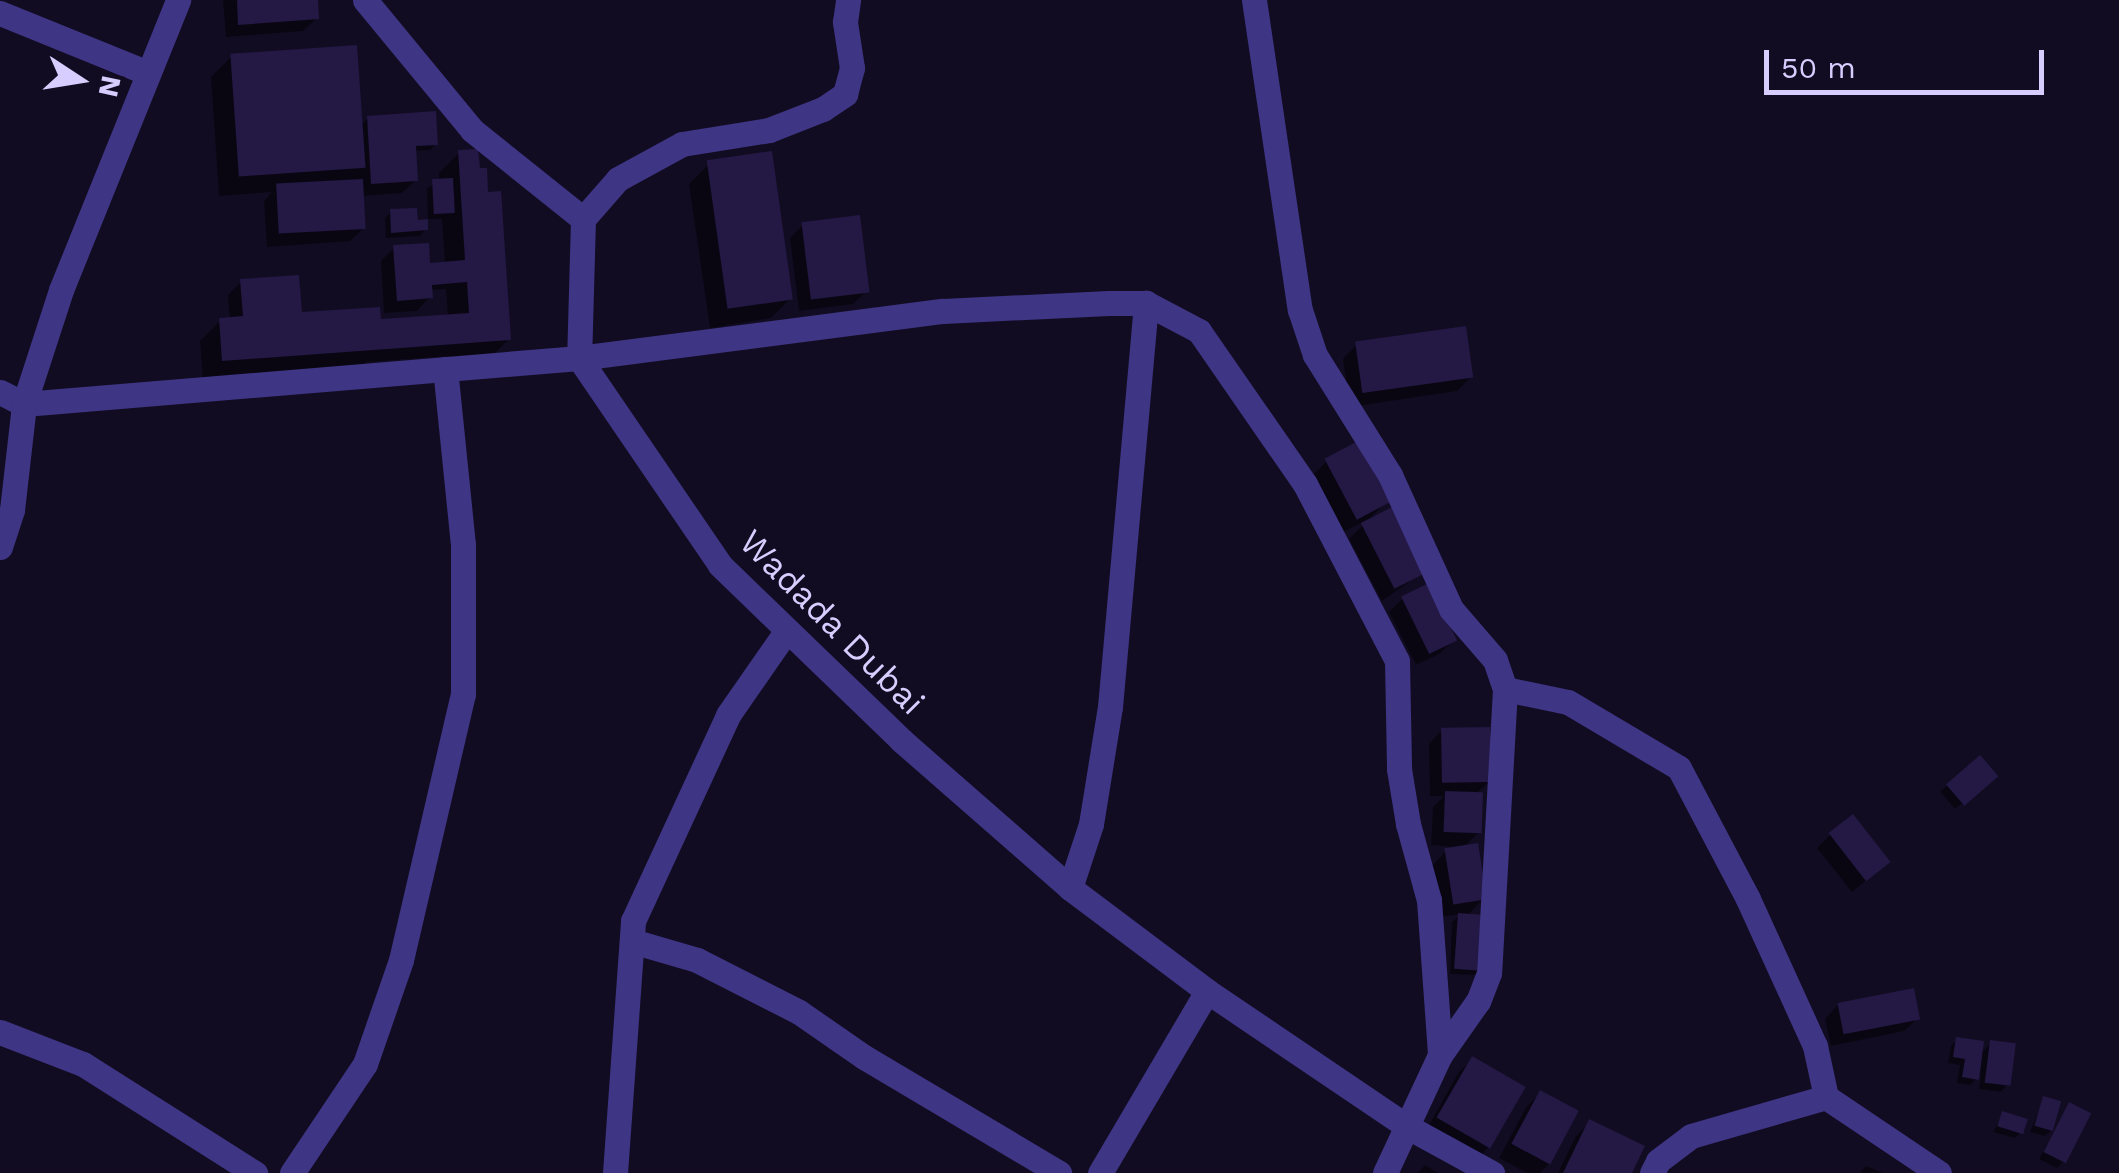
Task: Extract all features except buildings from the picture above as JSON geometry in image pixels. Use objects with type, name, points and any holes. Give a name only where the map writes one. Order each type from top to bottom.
[{"type":"street","points":[[0,547],[12,510],[9,446],[61,290],[178,0]]},
{"type":"street","points":[[365,0],[472,130],[583,219]]},
{"type":"street","points":[[579,358],[583,219],[618,179],[682,144],[769,130],[823,110],[845,94],[852,68],[845,22],[848,0]]},
{"type":"street","points":[[1254,0],[1300,310],[1315,355],[1390,475],[1451,608],[1495,660],[1505,689],[1489,974],[1478,1001],[1440,1054],[1385,1173]]},
{"type":"street","points":[[0,13],[148,74]]},
{"type":"street","points":[[0,392],[24,404],[579,358],[943,310],[1146,303],[1199,331],[1306,484],[1397,661],[1399,769],[1408,824],[1430,900],[1440,1054]]},
{"type":"street","points":[[1070,888],[1091,824],[1110,707],[1146,303]]},
{"type":"street","name":"Wadada Dubai","points":[[579,358],[720,565],[901,740],[1070,888],[1207,991],[1408,1127],[1492,1173]]},
{"type":"street","points":[[292,1173],[364,1064],[401,960],[464,694],[464,545],[445,369]]},
{"type":"street","points":[[615,1173],[632,941],[641,901],[728,715],[788,630]]},
{"type":"street","points":[[1505,689],[1568,702],[1680,768],[1748,899],[1815,1046],[1826,1097],[1939,1173]]},
{"type":"street","points":[[632,941],[697,960],[799,1012],[864,1057],[1060,1173]]},
{"type":"street","points":[[1100,1173],[1207,991]]},
{"type":"street","points":[[0,1032],[82,1064],[255,1173]]},
{"type":"street","points":[[1652,1173],[1658,1162],[1691,1136],[1826,1097]]}]
